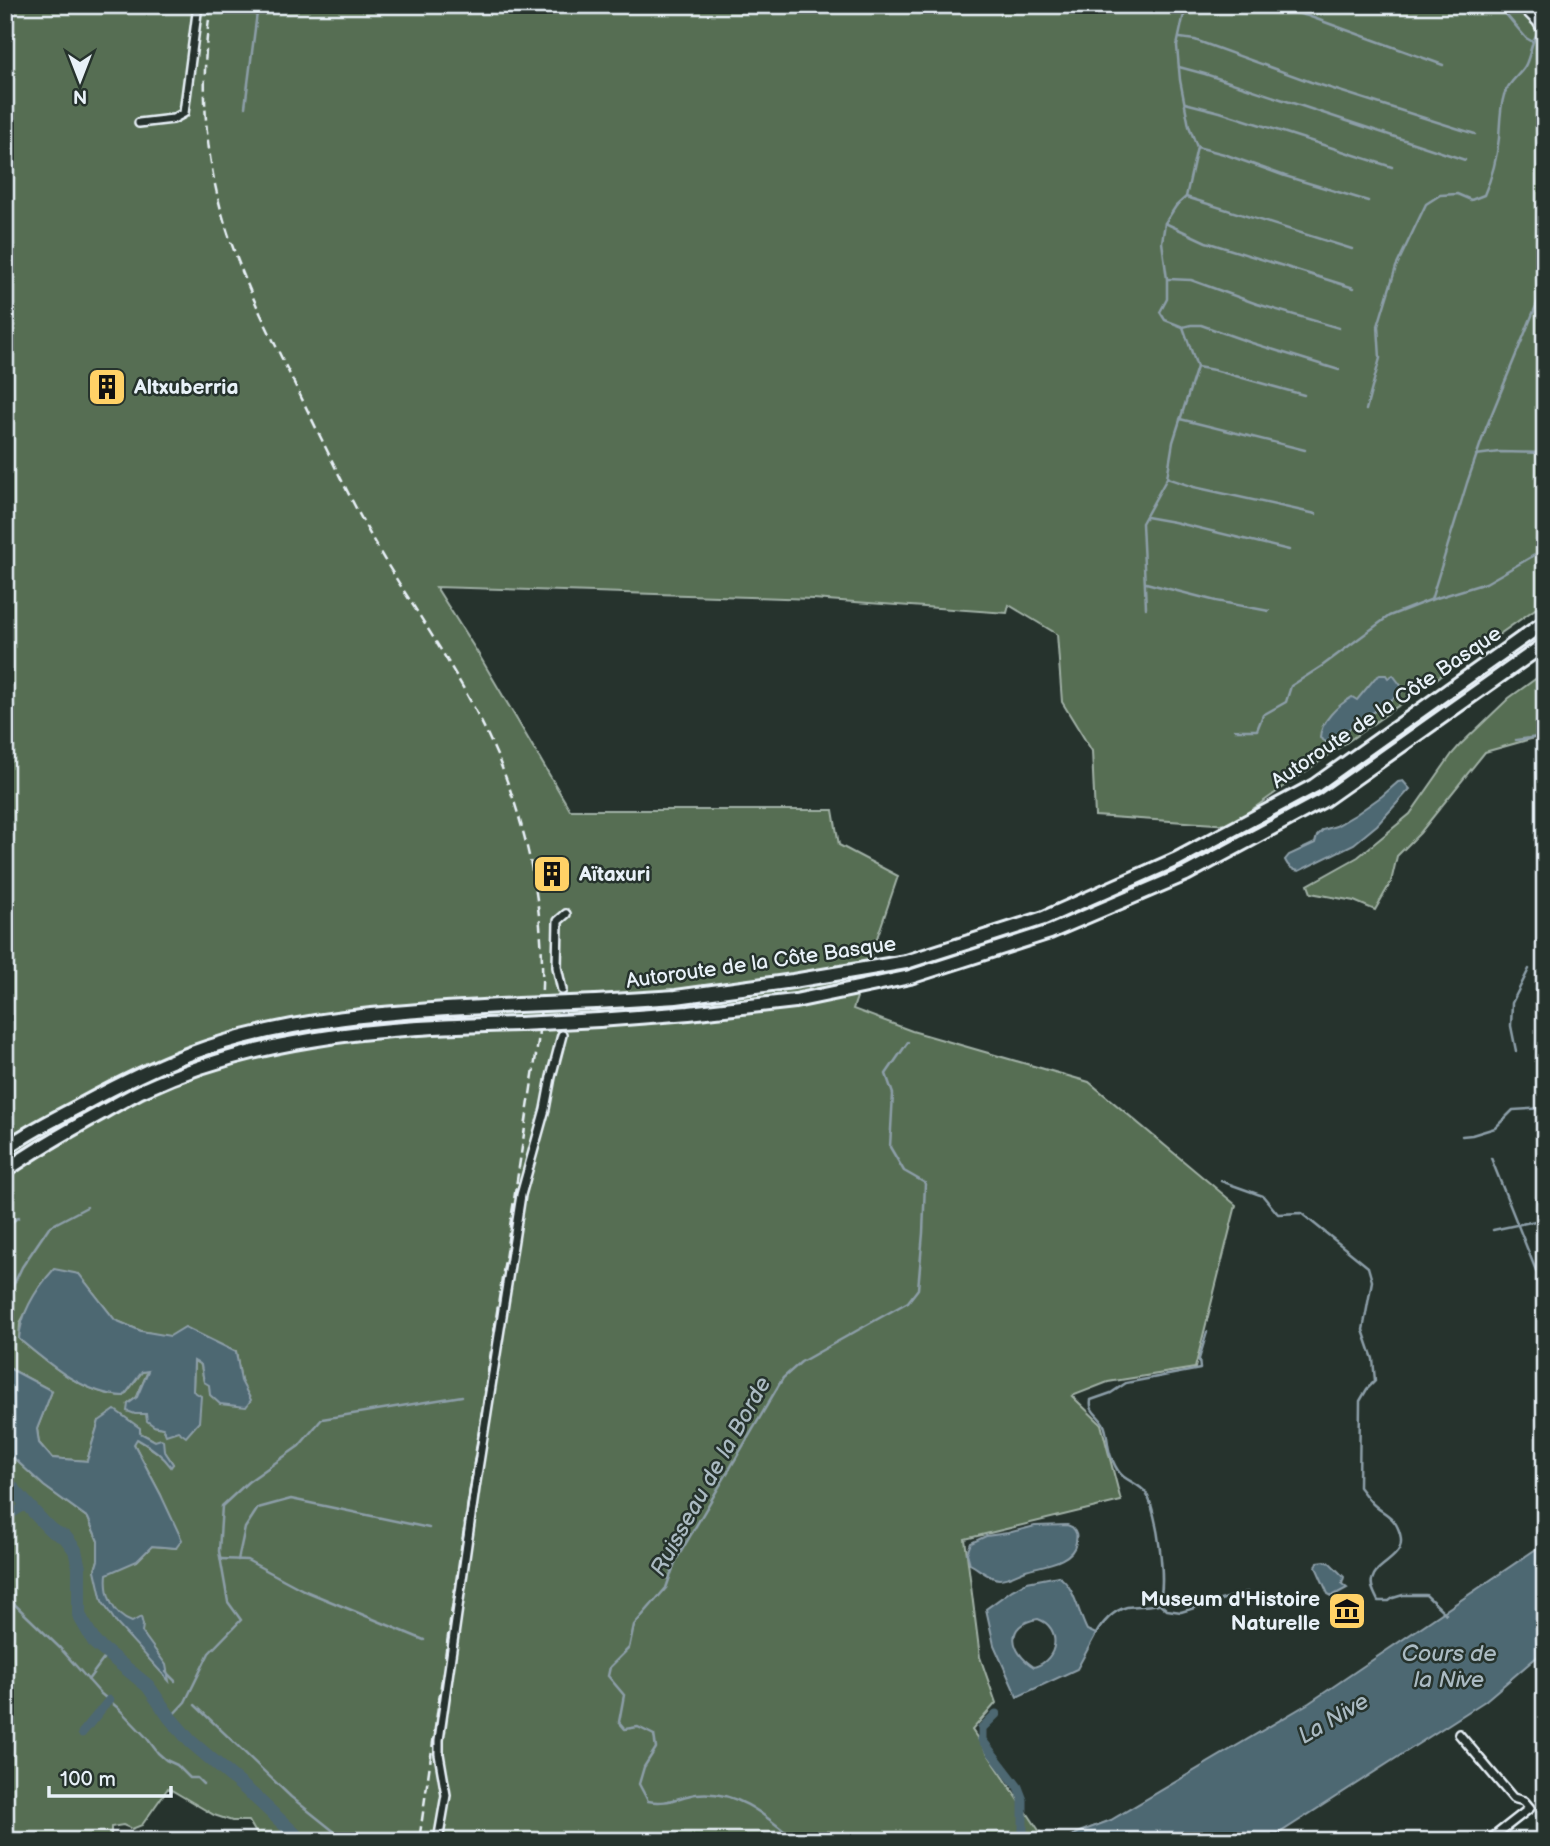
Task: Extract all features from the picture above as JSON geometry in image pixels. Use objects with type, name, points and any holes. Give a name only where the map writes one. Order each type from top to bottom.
[{"type":"highway","name":"Autoroute de la Côte Basque","points":[[5,1149],[136,1075],[190,1053],[247,1036],[306,1023],[392,1012],[676,997],[793,981],[906,962],[1044,918],[1177,859],[1314,786],[1545,622]]},
{"type":"highway","name":"Autoroute de la Côte Basque","points":[[5,1171],[44,1144],[143,1090],[251,1053],[310,1040],[366,1032],[689,1013],[795,1001],[910,977],[1050,932],[1185,874],[1324,800],[1545,643]]},
{"type":"street","points":[[139,123],[173,119],[184,113],[198,5]]},
{"type":"street","points":[[1523,5],[1545,35]]},
{"type":"street","points":[[562,990],[557,967],[558,921],[566,914]]},
{"type":"street","points":[[438,1841],[446,1795],[439,1754],[441,1723],[475,1488],[521,1195],[562,1035]]},
{"type":"street","points":[[1459,1734],[1513,1798],[1524,1801],[1530,1808],[1488,1841]]},
{"type":"green space","points":[[5,5],[61,5],[63,11],[77,5],[1545,5],[1545,602],[1230,825],[1095,816],[1092,751],[1062,702],[1057,634],[1009,605],[1007,613],[813,599],[436,587],[570,810],[833,810],[839,845],[898,876],[853,1009],[912,1031],[1089,1082],[1236,1205],[1195,1368],[1108,1382],[1072,1396],[1101,1424],[1121,1501],[965,1539],[980,1657],[996,1703],[972,1730],[1046,1841],[270,1841],[260,1840],[249,1821],[232,1821],[214,1815],[168,1788],[142,1825],[132,1829],[123,1825],[111,1827],[111,1841],[5,1841],[5,1450],[44,1486],[88,1518],[98,1541],[95,1570],[137,1561],[152,1546],[176,1548],[161,1495],[134,1444],[136,1438],[164,1457],[171,1466],[173,1464],[161,1447],[143,1434],[99,1421],[87,1461],[52,1458],[39,1443],[37,1429],[52,1391],[5,1366]],"holes":[[[79,1274],[115,1320],[141,1331],[236,1351],[241,1381],[204,1382],[201,1365],[194,1361],[193,1391],[163,1428],[154,1426],[146,1414],[128,1404],[137,1397],[148,1371],[142,1372],[124,1396],[109,1394],[67,1376],[19,1339],[20,1323],[40,1286]]]},
{"type":"green space","points":[[1545,672],[1545,735],[1485,752],[1420,833],[1397,856],[1391,882],[1375,910],[1354,901],[1311,893],[1308,885],[1358,857],[1410,814],[1460,745],[1509,698]]},
{"type":"water","points":[[1380,675],[1386,675],[1388,678],[1393,675],[1402,687],[1401,693],[1330,742],[1320,738],[1326,720],[1336,709],[1352,697],[1357,700]]},
{"type":"water","points":[[1403,781],[1410,789],[1377,825],[1354,844],[1299,871],[1287,865],[1285,860],[1289,855],[1315,843],[1323,830],[1355,815]]},
{"type":"water","points":[[54,1269],[79,1274],[115,1320],[141,1331],[170,1336],[185,1327],[236,1352],[241,1381],[251,1400],[246,1407],[220,1404],[210,1395],[201,1365],[194,1361],[193,1391],[201,1396],[199,1422],[186,1437],[178,1431],[166,1435],[163,1428],[147,1421],[146,1414],[127,1411],[128,1404],[137,1397],[148,1371],[142,1372],[124,1396],[95,1390],[67,1376],[19,1339],[23,1319],[31,1301]]},
{"type":"water","points":[[5,1366],[52,1391],[37,1429],[39,1443],[52,1458],[87,1461],[99,1421],[115,1410],[140,1428],[140,1433],[155,1441],[163,1440],[164,1450],[173,1464],[171,1467],[147,1444],[137,1439],[134,1444],[182,1540],[176,1548],[152,1546],[137,1561],[107,1574],[107,1582],[111,1603],[119,1614],[132,1622],[141,1617],[142,1632],[166,1665],[169,1681],[117,1624],[102,1601],[95,1570],[98,1541],[88,1518],[44,1486],[5,1450]]},
{"type":"water","points":[[1067,1525],[1075,1530],[1074,1549],[1056,1562],[999,1579],[988,1576],[970,1564],[967,1553],[971,1543],[986,1536],[1035,1526]]},
{"type":"water","name":"Cours de la Nive","points":[[1545,1543],[1545,1650],[1485,1701],[1267,1841],[1061,1841],[1111,1820],[1309,1703]]},
{"type":"water","points":[[1325,1561],[1344,1577],[1342,1584],[1347,1588],[1332,1596],[1328,1594],[1316,1567],[1318,1562]]},
{"type":"water","points":[[1058,1576],[1064,1580],[1087,1630],[1096,1634],[1077,1669],[1017,1697],[994,1645],[986,1609],[1027,1582]],"holes":[[[1038,1619],[1046,1623],[1054,1636],[1053,1651],[1049,1658],[1034,1667],[1016,1647],[1015,1632],[1027,1622]]]},
{"type":"waterway","points":[[245,107],[258,5]]},
{"type":"waterway","points":[[1146,608],[1142,523],[1167,478],[1173,442],[1197,367],[1183,327],[1165,320],[1160,312],[1167,299],[1162,242],[1165,223],[1176,206],[1186,197],[1197,147],[1189,126],[1177,46],[1183,18],[1188,6],[1193,5]]},
{"type":"waterway","points":[[1207,5],[1213,5]]},
{"type":"waterway","points":[[1264,5],[1308,16],[1443,65]]},
{"type":"waterway","points":[[1438,5],[1467,14]]},
{"type":"waterway","points":[[1498,5],[1526,38],[1533,42]]},
{"type":"waterway","points":[[1366,410],[1380,358],[1378,326],[1396,267],[1426,204],[1440,195],[1457,194],[1471,200],[1484,195],[1495,160],[1504,95],[1524,68],[1534,39],[1545,26]]},
{"type":"waterway","points":[[1180,38],[1195,40],[1311,82],[1475,134]]},
{"type":"waterway","points":[[1179,67],[1465,160]]},
{"type":"waterway","points":[[1185,103],[1392,167]]},
{"type":"waterway","points":[[1197,147],[1368,201]]},
{"type":"waterway","points":[[1186,197],[1352,249]]},
{"type":"waterway","points":[[1165,223],[1206,242],[1354,288]]},
{"type":"waterway","points":[[1168,279],[1191,280],[1257,304],[1339,328]]},
{"type":"waterway","points":[[1431,600],[1486,428],[1545,284]]},
{"type":"waterway","points":[[1183,327],[1201,325],[1339,370]]},
{"type":"waterway","points":[[1197,367],[1304,395]]},
{"type":"waterway","points":[[1180,419],[1305,450]]},
{"type":"waterway","points":[[1476,455],[1499,452],[1545,453]]},
{"type":"waterway","points":[[1167,478],[1194,487],[1316,514]]},
{"type":"waterway","points":[[1146,517],[1289,550]]},
{"type":"waterway","points":[[1235,730],[1257,730],[1263,715],[1286,702],[1291,686],[1389,616],[1486,583],[1545,549]]},
{"type":"waterway","points":[[1146,583],[1269,611]]},
{"type":"waterway","points":[[1516,740],[1545,736]]},
{"type":"waterway","points":[[1516,1051],[1511,1026],[1512,1003],[1529,969]]},
{"type":"waterway","name":"Ruisseau de la Borde","points":[[796,1841],[750,1807],[725,1796],[696,1794],[667,1801],[648,1801],[639,1784],[644,1767],[656,1748],[654,1735],[638,1727],[625,1729],[619,1722],[624,1695],[608,1676],[610,1667],[629,1648],[634,1625],[666,1588],[676,1560],[783,1378],[801,1362],[908,1302],[918,1289],[925,1183],[904,1171],[890,1147],[893,1094],[886,1074],[908,1042]]},
{"type":"waterway","points":[[1462,1136],[1495,1128],[1513,1110],[1545,1108]]},
{"type":"waterway","points":[[1491,1158],[1545,1293]]},
{"type":"waterway","points":[[1221,1181],[1263,1196],[1278,1214],[1301,1213],[1368,1267],[1372,1281],[1363,1330],[1373,1359],[1375,1381],[1360,1401],[1359,1487],[1373,1504],[1392,1519],[1401,1537],[1397,1552],[1375,1573],[1372,1588],[1378,1601],[1389,1601],[1403,1595],[1426,1595],[1446,1614]]},
{"type":"waterway","points":[[5,1303],[22,1267],[49,1227],[87,1207]]},
{"type":"waterway","points":[[5,1227],[19,1217]]},
{"type":"waterway","points":[[1493,1230],[1545,1219]]},
{"type":"waterway","points":[[1096,1634],[1109,1618],[1122,1609],[1158,1604],[1162,1582],[1160,1549],[1150,1502],[1144,1490],[1117,1469],[1110,1455],[1105,1427],[1093,1410],[1091,1400],[1111,1393],[1126,1383],[1200,1369],[1199,1359],[1207,1332]]},
{"type":"waterway","points":[[170,1718],[185,1702],[209,1653],[241,1620],[228,1602],[219,1551],[222,1506],[248,1482],[299,1446],[322,1419],[462,1396]]},
{"type":"waterway","points":[[5,1480],[51,1530],[66,1538],[75,1550],[79,1568],[79,1615],[95,1643],[148,1686],[190,1741],[302,1841]]},
{"type":"waterway","points":[[238,1560],[245,1528],[258,1508],[291,1499],[429,1528]]},
{"type":"waterway","points":[[5,1518],[28,1504]]},
{"type":"waterway","points":[[221,1559],[247,1560],[303,1590],[424,1640]]},
{"type":"waterway","points":[[1159,1603],[1167,1610],[1181,1612],[1247,1592]]},
{"type":"waterway","points":[[5,1595],[60,1648],[100,1693],[146,1737],[158,1753],[177,1765],[190,1778],[197,1778],[203,1784]]},
{"type":"waterway","points":[[88,1680],[108,1653]]},
{"type":"waterway","points":[[166,1672],[175,1681]]},
{"type":"waterway","points":[[82,1733],[109,1700]]},
{"type":"waterway","points":[[195,1705],[291,1797],[346,1841]]},
{"type":"waterway","points":[[996,1714],[982,1728],[982,1740],[1018,1787],[1023,1800],[1023,1841]]},
{"type":"tunnel","points":[[562,990],[562,1035]]},
{"type":"railway","points":[[211,5],[205,68],[207,130],[217,193],[235,253],[266,325],[362,519],[459,681],[498,758],[524,833],[538,911],[542,974],[538,1042],[419,1841]]},
{"type":"railway","points":[[1540,1841],[1545,1837]]},
{"type":"place","name":"Altxuberria","points":[[107,387]]},
{"type":"place","name":"Aïtaxuri","points":[[552,874]]},
{"type":"place","name":"Museum d'Histoire Naturelle","points":[[1347,1611]]},
{"type":"water label","name":"La Nive","points":[[1333,1718]]}]
